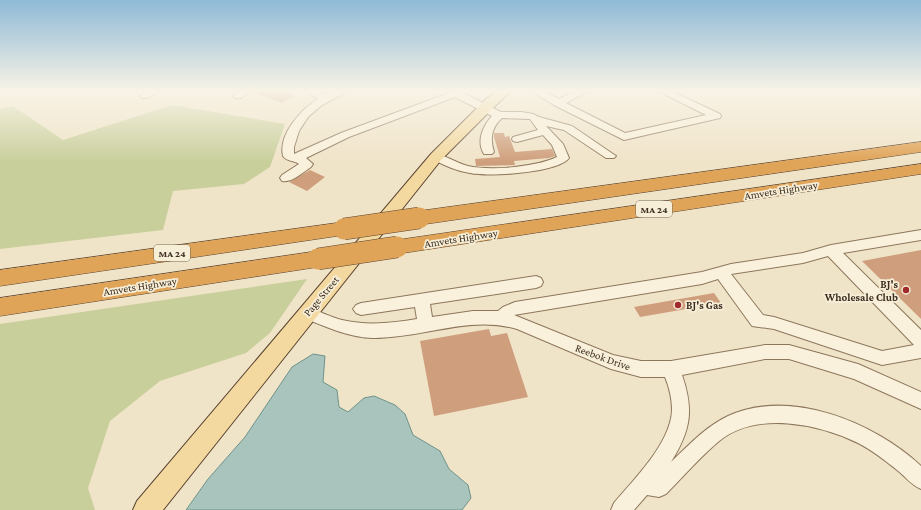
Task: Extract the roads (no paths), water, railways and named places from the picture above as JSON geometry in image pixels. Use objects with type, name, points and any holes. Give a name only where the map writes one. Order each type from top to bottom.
[{"type":"highway","name":"Amvets Highway","points":[[0,278],[921,147]]},
{"type":"highway","name":"Amvets Highway","points":[[0,307],[921,169]]},
{"type":"main road","name":"Page Street","points":[[146,510],[436,157],[479,114]]},
{"type":"street","points":[[286,178],[307,164],[298,158],[289,156],[288,150],[291,136],[296,125],[305,114]]},
{"type":"street","points":[[298,158],[345,135],[398,114]]},
{"type":"street","points":[[579,114],[624,137],[716,116],[711,114]]},
{"type":"street","points":[[488,152],[485,136],[493,120],[499,115],[527,116],[568,128],[610,156]]},
{"type":"street","points":[[436,157],[471,170],[481,172],[528,168],[563,160],[558,147],[537,120]]},
{"type":"street","points":[[517,139],[546,131]]},
{"type":"street","points":[[506,286],[507,313],[702,278],[754,264],[766,265],[803,258],[831,250],[921,235]]},
{"type":"street","points":[[831,250],[921,341]]},
{"type":"street","points":[[721,272],[758,321],[767,321],[778,324],[882,358],[921,352]]},
{"type":"street","points":[[360,310],[536,282]]},
{"type":"street","points":[[421,300],[426,324]]},
{"type":"street","name":"Reebok Drive","points":[[307,313],[341,326],[364,330],[389,330],[507,313],[520,323],[619,365],[641,370],[671,370],[765,352],[790,352],[858,372],[921,401]]},
{"type":"street","points":[[621,510],[657,466],[671,444],[679,424],[681,411],[680,396],[671,370]]},
{"type":"street","points":[[642,484],[659,487],[712,435],[733,422],[768,414],[803,416],[838,426],[867,438],[905,464],[921,479]]},
{"type":"water","points":[[313,354],[325,356],[323,382],[337,390],[339,407],[348,412],[364,398],[374,396],[395,405],[405,414],[413,435],[440,451],[449,469],[468,485],[471,498],[462,510],[186,510],[208,479],[245,437],[292,367]]},
{"type":"place","name":"BJ's Wholesale Club","points":[[906,290]]},
{"type":"place","name":"BJ's Gas","points":[[678,305]]}]
